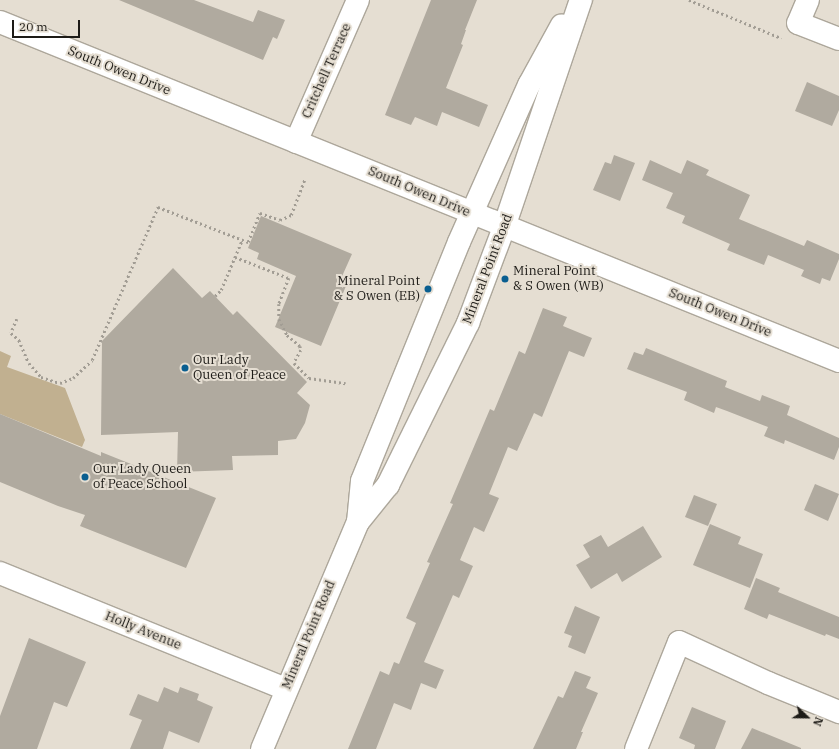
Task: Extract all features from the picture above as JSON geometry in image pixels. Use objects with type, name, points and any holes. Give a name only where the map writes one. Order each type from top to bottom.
[{"type":"street","name":"Critchell Terrace","points":[[296,142],[358,0]]},
{"type":"street","name":"Mineral Point Road","points":[[358,522],[362,481],[471,214],[529,85],[575,0]]},
{"type":"street","name":"Mineral Point Road","points":[[262,749],[286,689],[358,522],[388,485],[468,323],[504,227],[581,0]]},
{"type":"street","points":[[808,0],[798,23],[839,39]]},
{"type":"street","name":"South Owen Drive","points":[[0,22],[839,362]]},
{"type":"street","name":"Holly Avenue","points":[[0,573],[286,689]]},
{"type":"street","points":[[636,749],[679,642],[768,683],[839,712]]},
{"type":"path","points":[[689,0],[790,42],[798,23]]},
{"type":"path","points":[[16,319],[11,333],[19,340],[29,362],[41,376],[60,383],[73,378],[83,371],[92,360],[158,207],[248,242],[260,213],[280,220],[291,215],[305,179]]},
{"type":"path","points":[[215,296],[221,290],[242,240]]},
{"type":"path","points":[[235,257],[289,278],[279,304],[279,319],[287,335],[301,350],[294,363],[309,378],[346,383]]},
{"type":"shaded area","points":[[0,351],[11,356],[7,367],[65,388],[85,440],[82,447],[0,414]]},
{"type":"building","points":[[119,0],[194,0],[253,22],[258,10],[285,20],[277,39],[273,37],[263,60]]},
{"type":"building","points":[[431,0],[477,0],[465,30],[461,44],[463,45],[446,88],[488,105],[479,127],[442,112],[437,126],[415,117],[411,125],[385,115]]},
{"type":"building","points":[[807,82],[839,96],[839,110],[832,126],[795,111]]},
{"type":"building","points":[[614,155],[635,163],[620,201],[593,190],[605,162],[611,164]]},
{"type":"building","points":[[650,160],[681,174],[687,160],[709,170],[706,175],[750,195],[739,219],[804,246],[807,240],[839,254],[839,259],[830,281],[822,278],[820,284],[801,276],[804,270],[768,255],[764,265],[727,250],[730,244],[682,223],[685,216],[666,208],[673,193],[642,180]]},
{"type":"building","points":[[261,216],[352,254],[339,283],[346,286],[321,346],[275,327],[296,276],[257,259],[259,253],[248,248]]},
{"type":"building","name":"Our Lady Queen of Peace","points":[[173,268],[202,298],[210,291],[233,315],[237,311],[307,382],[297,393],[310,405],[305,423],[296,439],[278,441],[278,455],[232,456],[233,470],[177,472],[178,432],[101,435],[102,341]]},
{"type":"building","points":[[543,308],[567,317],[563,326],[592,338],[584,357],[569,351],[542,417],[534,413],[517,451],[508,447],[489,494],[499,498],[484,532],[474,527],[460,560],[473,566],[459,598],[453,595],[424,662],[444,670],[436,689],[421,683],[411,710],[394,703],[376,749],[348,749],[380,671],[389,675],[394,662],[399,664],[416,623],[406,618],[430,563],[427,562],[453,504],[450,503],[490,409],[494,411],[519,351],[525,354]]},
{"type":"building","points":[[646,348],[727,381],[725,387],[760,401],[762,395],[790,406],[787,415],[839,438],[839,447],[834,460],[785,440],[784,444],[764,436],[768,427],[716,407],[714,413],[684,400],[687,392],[627,369],[634,352],[643,355]]},
{"type":"building","points":[[0,414],[101,456],[101,452],[216,498],[186,568],[80,526],[85,515],[58,506],[0,482]]},
{"type":"building","points":[[815,484],[839,494],[828,521],[804,510]]},
{"type":"building","points":[[694,495],[717,504],[708,526],[685,517]]},
{"type":"building","points":[[710,524],[741,537],[738,544],[763,554],[750,588],[693,565]]},
{"type":"building","points":[[643,526],[662,557],[622,582],[617,573],[591,589],[576,565],[590,557],[583,545],[601,535],[608,547]]},
{"type":"building","points":[[756,578],[780,588],[778,592],[839,617],[839,639],[826,634],[825,636],[769,614],[767,619],[744,609]]},
{"type":"building","points":[[575,606],[600,617],[585,654],[568,647],[572,636],[564,633]]},
{"type":"building","points":[[29,638],[86,662],[67,707],[54,702],[37,749],[0,749],[0,716]]},
{"type":"building","points":[[575,671],[591,677],[586,688],[598,693],[581,732],[583,732],[576,749],[533,749],[558,696],[563,698]]},
{"type":"building","points":[[164,687],[178,693],[180,687],[199,694],[197,700],[213,707],[199,743],[169,731],[163,749],[130,749],[142,720],[129,715],[138,694],[158,702]]},
{"type":"building","points":[[692,707],[726,721],[715,749],[694,749],[695,745],[679,738]]},
{"type":"building","points":[[752,728],[801,748],[801,749],[741,749]]},
{"type":"place","name":"Mineral Point & S Owen (WB)","points":[[505,279]]},
{"type":"place","name":"Mineral Point & S Owen (EB)","points":[[428,289]]},
{"type":"place","name":"Our Lady Queen of Peace","points":[[185,368]]},
{"type":"place","name":"Our Lady Queen of Peace School","points":[[85,477]]}]
